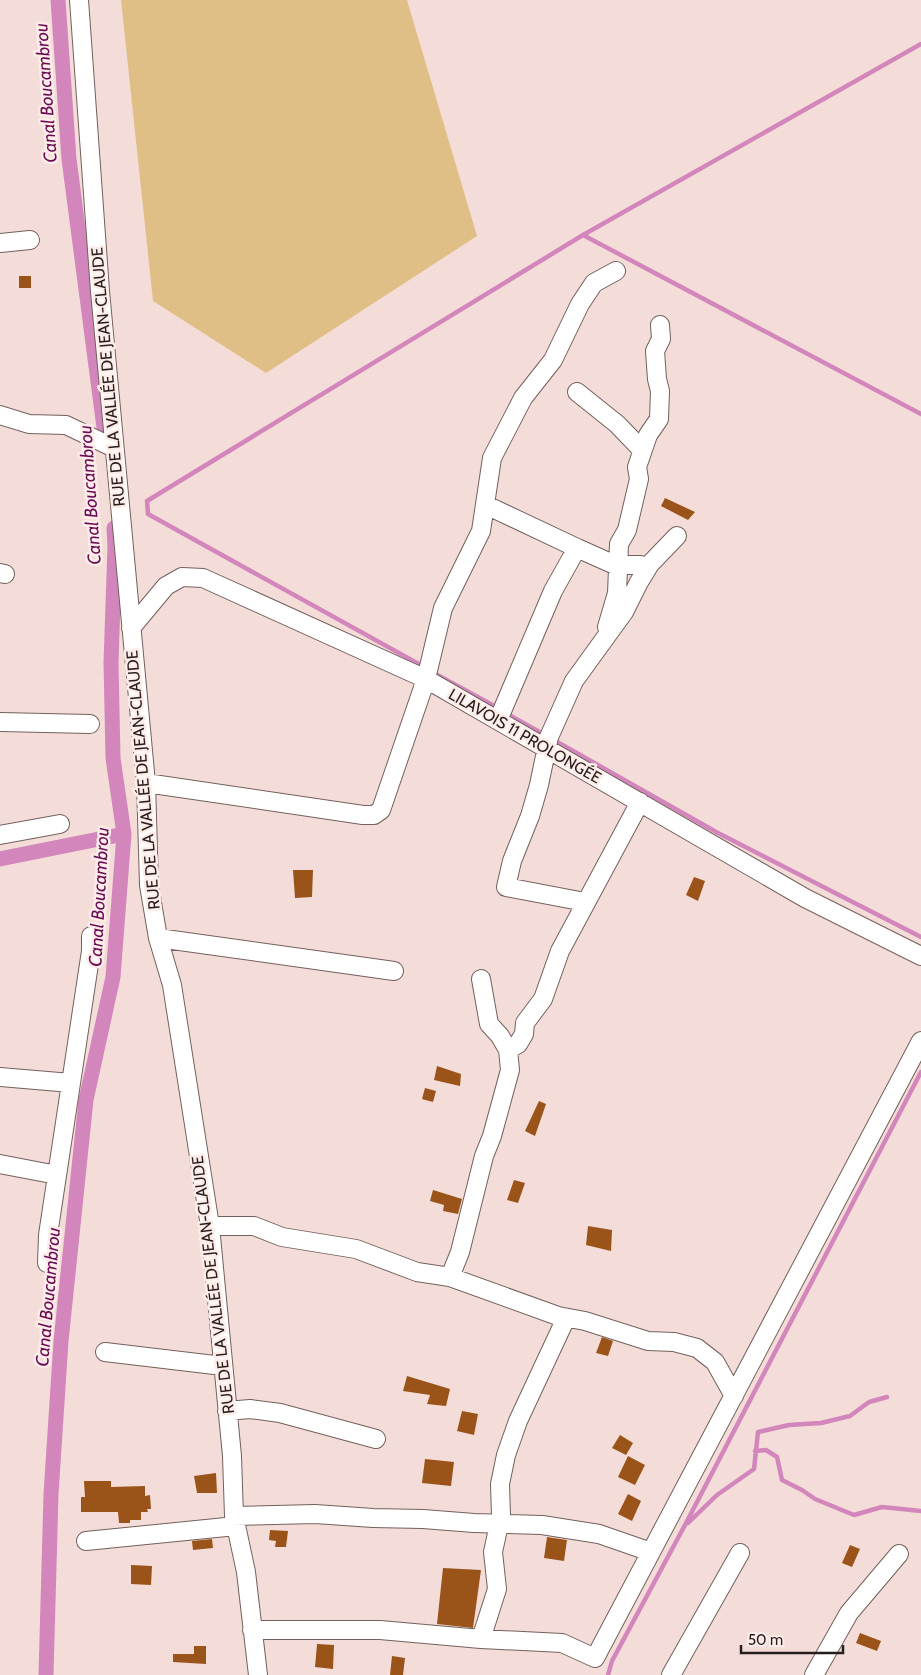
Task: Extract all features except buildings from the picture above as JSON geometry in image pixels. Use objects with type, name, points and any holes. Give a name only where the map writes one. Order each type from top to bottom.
[{"type":"street","name":"RUE DE LA VALLÉE DE JEAN-CLAUDE","points":[[79,0],[100,291],[146,782],[148,884],[158,938],[172,985],[210,1226],[232,1456],[235,1521],[246,1572],[258,1675]]},
{"type":"street","points":[[0,243],[30,240]]},
{"type":"street","points":[[146,782],[363,815],[374,815],[381,810],[426,679],[443,608],[480,532],[486,506],[492,458],[523,398],[553,360],[580,304],[594,282],[616,271]]},
{"type":"street","points":[[603,642],[617,593],[618,544],[627,530],[639,479],[637,467],[648,435],[659,419],[660,391],[655,351],[661,339],[660,325]]},
{"type":"street","points":[[576,392],[617,424],[642,450]]},
{"type":"street","points":[[0,415],[29,424],[66,425],[114,448]]},
{"type":"street","points":[[486,506],[618,565],[641,565],[646,570]]},
{"type":"street","points":[[585,902],[506,887],[512,861],[530,816],[549,737],[574,681],[624,612],[646,570],[677,536]]},
{"type":"street","points":[[497,720],[553,591],[577,548]]},
{"type":"street","name":"LILAVOIS 11 PROLONGÉE","points":[[131,628],[166,586],[182,577],[203,578],[426,679],[805,898],[921,956]]},
{"type":"street","points":[[0,722],[90,724]]},
{"type":"street","points":[[508,1050],[518,1044],[524,1034],[525,1023],[543,999],[560,951],[640,802]]},
{"type":"street","points":[[0,835],[60,824]]},
{"type":"street","points":[[47,1263],[48,1235],[91,951],[91,936]]},
{"type":"street","points":[[158,938],[394,972]]},
{"type":"street","points":[[450,1277],[467,1229],[484,1156],[492,1136],[510,1070],[508,1050],[500,1036],[489,1024],[481,979]]},
{"type":"street","points":[[252,1630],[380,1630],[481,1639],[562,1643],[595,1658],[921,1041]]},
{"type":"street","points":[[0,1077],[71,1083]]},
{"type":"street","points":[[0,1164],[57,1175]]},
{"type":"street","points":[[210,1226],[254,1226],[282,1237],[356,1250],[417,1272],[450,1277],[566,1318],[585,1321],[648,1341],[674,1342],[697,1348],[715,1362],[734,1396]]},
{"type":"street","points":[[481,1639],[497,1589],[493,1552],[501,1515],[500,1484],[506,1455],[518,1421],[566,1318]]},
{"type":"street","points":[[106,1352],[223,1366]]},
{"type":"street","points":[[227,1410],[250,1409],[280,1413],[376,1439]]},
{"type":"street","points":[[86,1541],[235,1521],[315,1514],[542,1525],[599,1534],[651,1552]]},
{"type":"street","points":[[671,1675],[740,1553]]},
{"type":"street","points":[[814,1675],[849,1613],[899,1554]]},
{"type":"shaded area","points":[[121,0],[407,0],[477,236],[266,373],[153,301]]},
{"type":"waterway","name":"Canal Boucambrou","points":[[58,0],[69,159],[106,443]]},
{"type":"waterway","points":[[426,668],[148,514],[147,501],[583,235],[921,44]]},
{"type":"waterway","points":[[583,235],[921,414]]},
{"type":"waterway","name":"Canal Boucambrou","points":[[46,1675],[51,1494],[61,1341],[86,1100],[113,977],[124,834],[113,758],[111,662],[114,528]]},
{"type":"waterway","points":[[432,672],[498,708]]},
{"type":"waterway","points":[[504,712],[545,735]]},
{"type":"waterway","points":[[552,739],[718,833],[921,937]]},
{"type":"waterway","points":[[0,859],[124,834]]},
{"type":"waterway","points":[[608,1675],[612,1661],[921,1072]]},
{"type":"waterway","points":[[688,1523],[717,1495],[754,1469],[758,1432],[789,1425],[821,1423],[850,1416],[869,1402],[887,1397]]},
{"type":"waterway","points":[[755,1451],[766,1450],[777,1457],[782,1480],[815,1499],[854,1515],[882,1507],[921,1511]]}]
